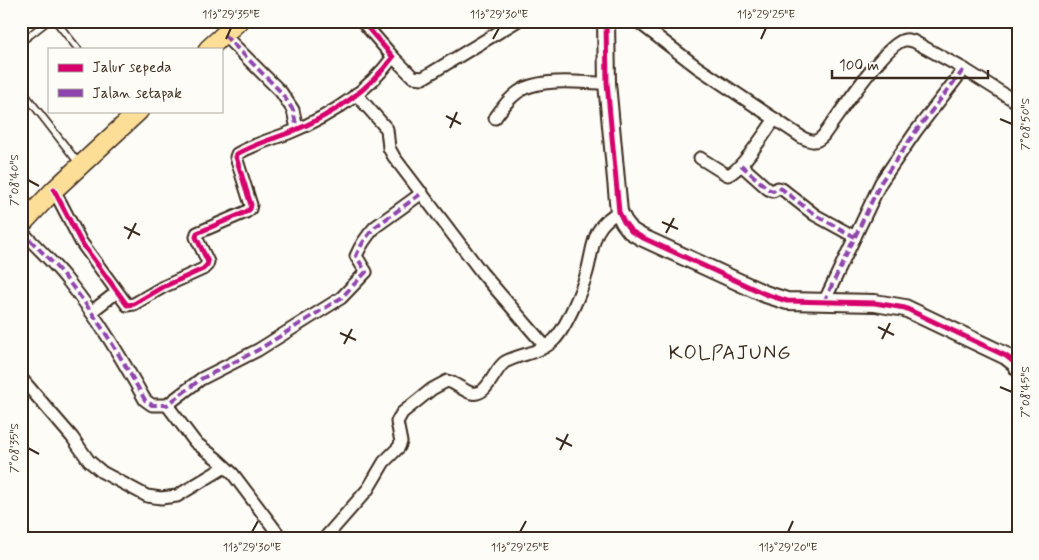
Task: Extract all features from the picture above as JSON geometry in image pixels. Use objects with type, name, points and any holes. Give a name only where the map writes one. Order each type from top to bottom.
[{"type":"main road","points":[[209,48],[239,21]]},
{"type":"main road","points":[[21,225],[54,190],[134,113]]},
{"type":"street","points":[[362,21],[412,77],[423,78],[517,21]]},
{"type":"street","points":[[606,21],[607,83],[619,212],[631,231],[745,285],[787,301],[875,303],[905,308],[991,348],[1017,364]]},
{"type":"street","points":[[637,21],[697,67],[803,138],[812,142],[818,141],[823,136],[879,61],[904,40],[913,41],[1018,102]]},
{"type":"street","points":[[224,35],[288,101],[293,110],[297,129]]},
{"type":"street","points":[[54,190],[81,242],[117,292],[130,306],[208,265],[196,237],[197,233],[250,209],[236,157],[237,154],[297,129],[350,101],[384,69],[393,57]]},
{"type":"street","points":[[824,302],[881,182],[916,131],[964,69]]},
{"type":"street","points":[[495,118],[514,96],[524,88],[553,83],[607,83]]},
{"type":"street","points":[[356,94],[384,125],[388,133],[391,152],[482,273],[546,346]]},
{"type":"street","points":[[700,158],[728,175],[732,173],[741,165],[775,119]]},
{"type":"street","points":[[741,165],[768,189],[773,192],[778,188],[782,189],[815,216],[855,237]]},
{"type":"street","points":[[21,231],[52,262],[91,312],[115,348],[145,400],[152,405],[167,405],[201,379],[258,350],[341,298],[366,272],[356,256],[361,244],[375,227],[422,193]]},
{"type":"street","points":[[324,539],[368,490],[384,462],[398,447],[401,442],[397,422],[410,404],[447,381],[473,394],[484,390],[502,364],[508,360],[537,351],[552,342],[561,332],[577,298],[587,272],[596,235],[609,217],[619,212]]},
{"type":"street","points":[[91,312],[117,292]]},
{"type":"street","points":[[21,378],[72,437],[89,460],[102,472],[148,496],[161,498],[177,496],[225,467]]},
{"type":"street","points":[[167,405],[195,442],[225,467],[249,493],[282,539]]},
{"type":"lane","points":[[21,42],[48,21]]},
{"type":"lane","points":[[54,21],[77,48]]},
{"type":"lane","points":[[21,89],[81,166]]},
{"type":"marked path","points":[[224,35],[281,92],[293,110],[297,129]]},
{"type":"marked path","points":[[824,302],[881,182],[916,131],[964,69]]},
{"type":"marked path","points":[[741,165],[768,189],[773,191],[778,188],[782,189],[815,215],[855,237]]},
{"type":"marked path","points":[[21,231],[57,268],[79,295],[109,339],[145,400],[152,405],[167,405],[201,379],[258,350],[341,298],[366,272],[356,256],[367,237],[375,227],[422,193]]},
{"type":"cycle path","points":[[54,190],[81,242],[127,305],[134,304],[163,287],[203,269],[208,262],[196,237],[197,233],[250,209],[251,205],[236,157],[237,154],[257,144],[306,126],[334,110],[372,81],[393,57],[362,21]]},
{"type":"cycle path","points":[[606,21],[607,83],[619,212],[631,231],[765,294],[787,301],[875,303],[905,308],[1006,356],[1018,368]]},
{"type":"district","name":"KOLPAJUNG","points":[[730,352]]}]
